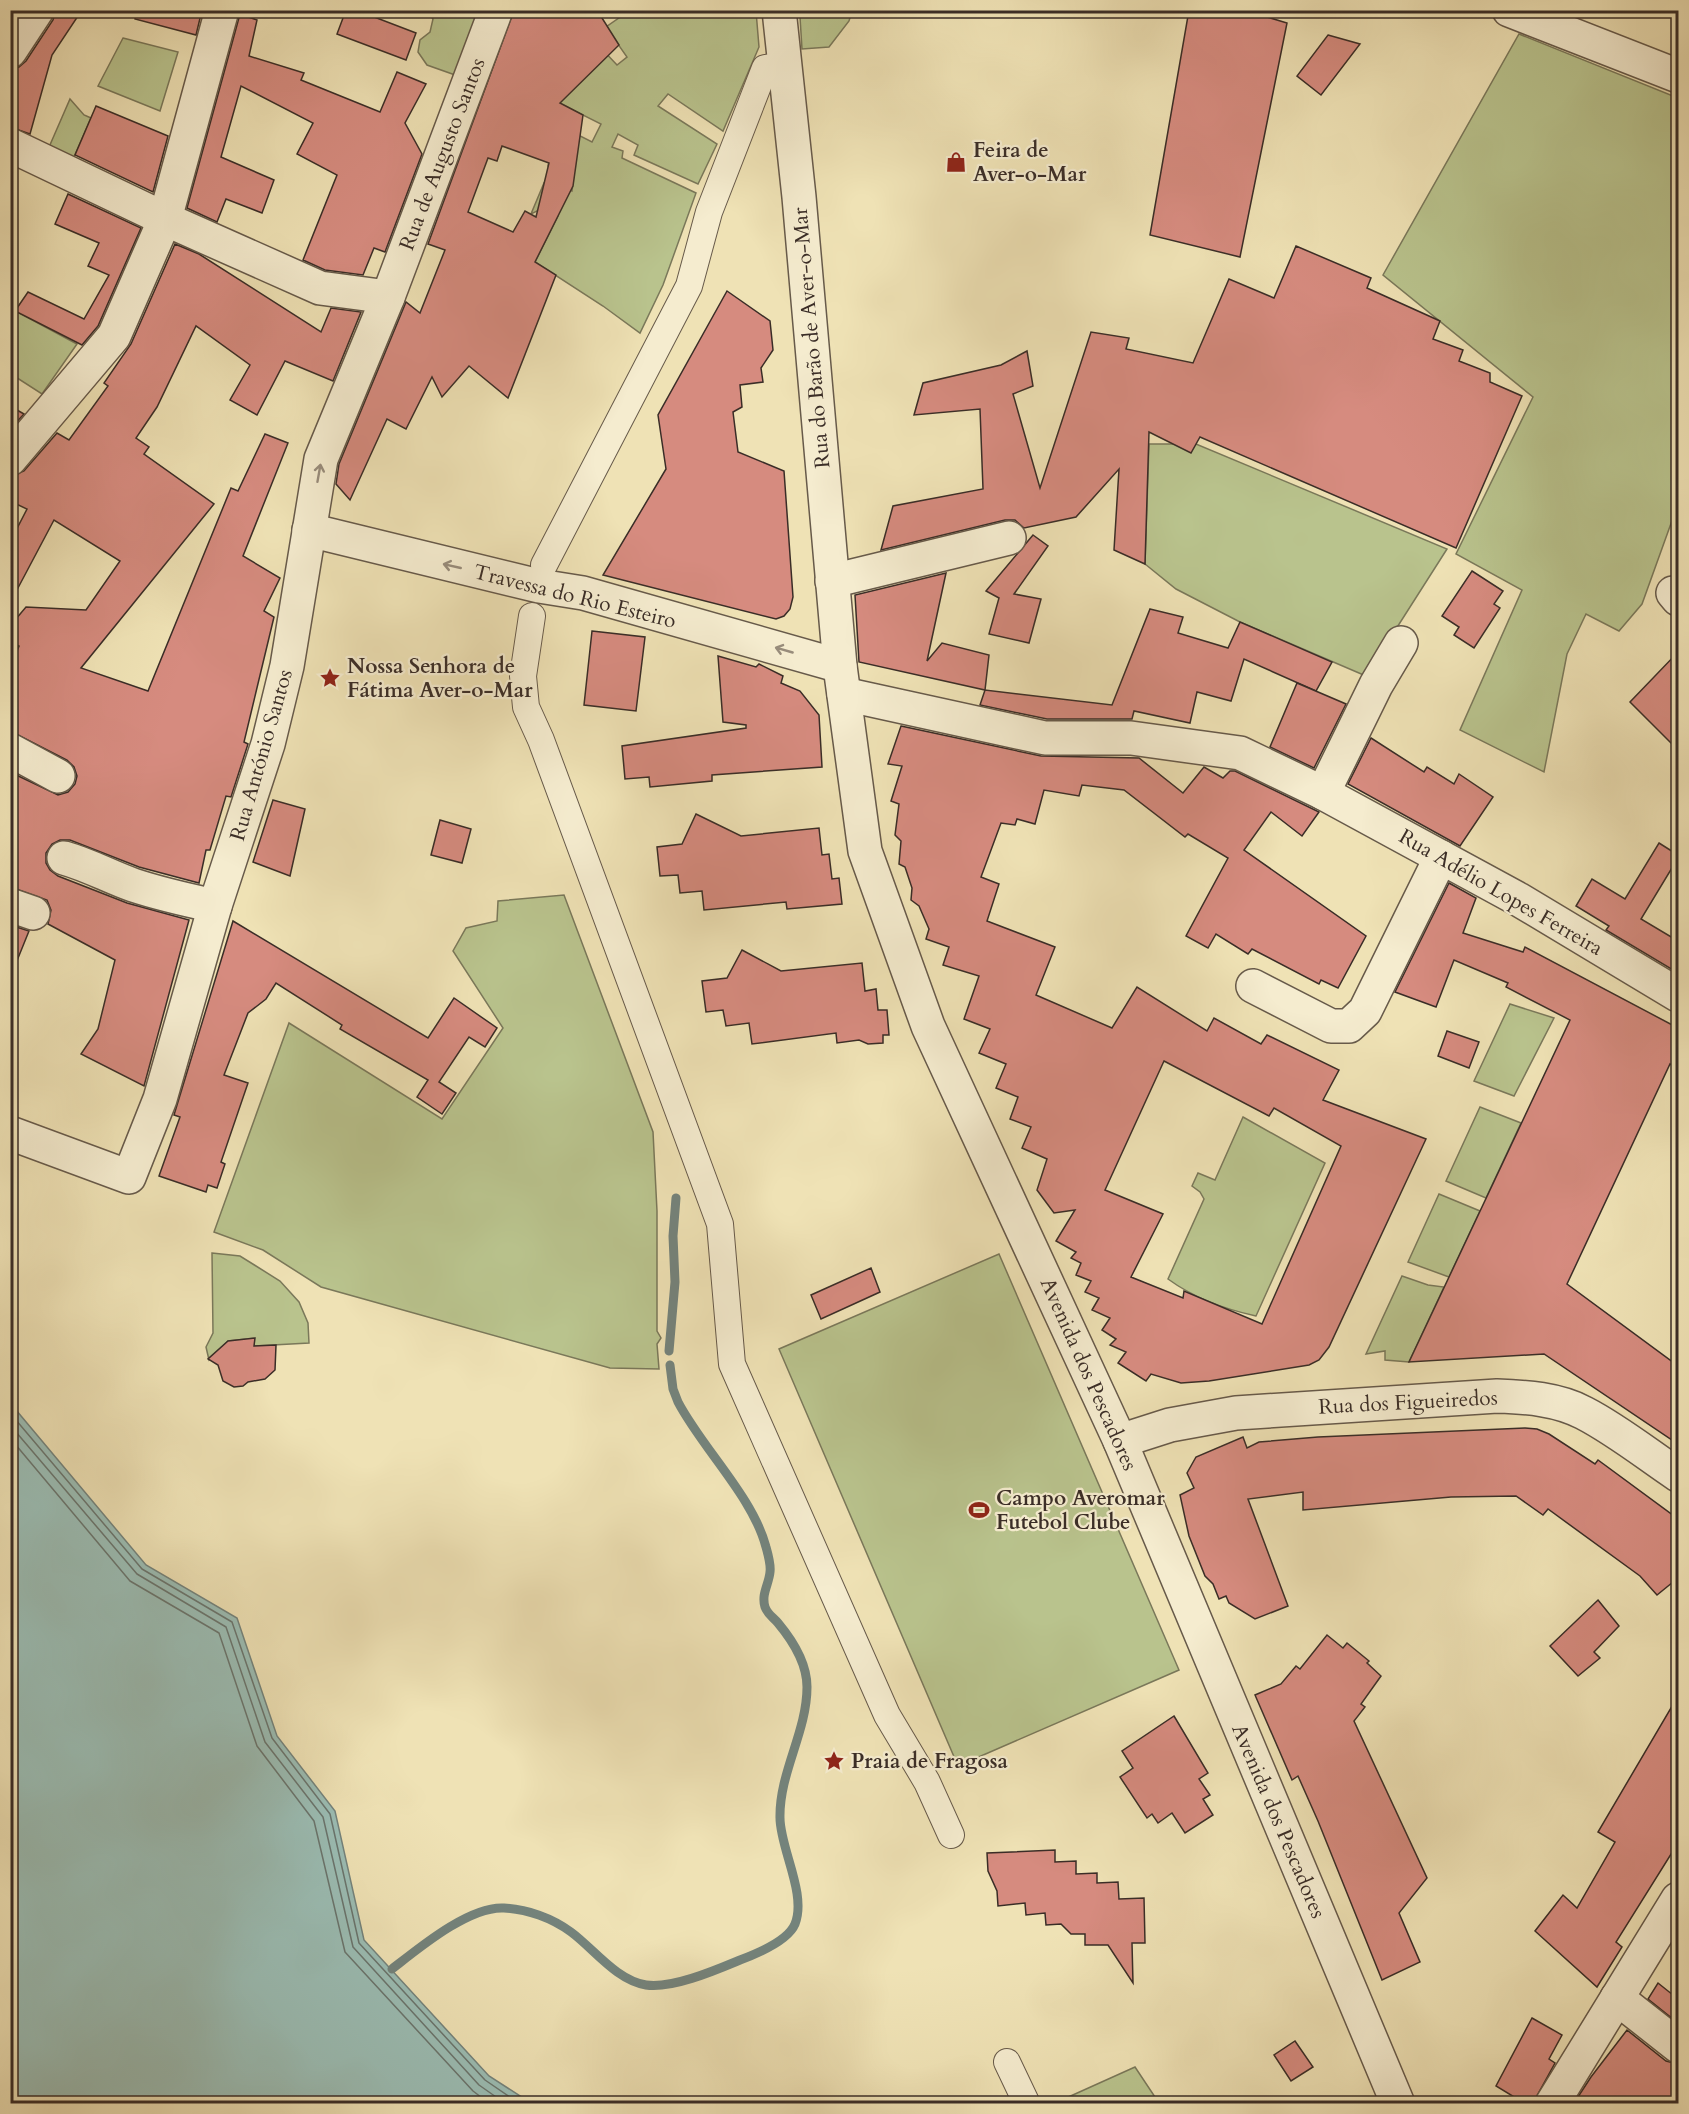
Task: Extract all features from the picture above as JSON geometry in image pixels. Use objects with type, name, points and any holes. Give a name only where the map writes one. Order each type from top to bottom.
[{"type":"street","points":[[10,51],[37,10]]},
{"type":"street","points":[[10,459],[114,336],[165,219],[222,10]]},
{"type":"street","name":"Rua de Augusto Santos","points":[[388,297],[496,10]]},
{"type":"street","name":"Rua do Barão de Aver-o-Mar","points":[[779,10],[799,197],[842,680]]},
{"type":"street","points":[[1509,10],[1678,76]]},
{"type":"street","points":[[544,565],[689,286],[710,212],[765,68],[784,65]]},
{"type":"street","points":[[10,145],[165,219],[320,288],[388,297]]},
{"type":"street","name":"Rua António Santos","points":[[10,1132],[129,1177],[160,1099],[215,906],[268,744],[287,666],[321,459],[388,297]]},
{"type":"street","name":"Travessa do Rio Esteiro","points":[[309,530],[528,584],[583,594],[842,680]]},
{"type":"street","points":[[832,581],[1009,538]]},
{"type":"street","points":[[532,616],[523,676],[526,707],[541,740],[720,1224],[732,1364],[887,1715],[927,1782],[951,1835]]},
{"type":"street","points":[[1323,793],[1376,685],[1401,643]]},
{"type":"street","name":"Rua Adélio Lopes Ferreira","points":[[842,680],[1045,738],[1131,738],[1240,753],[1323,793],[1518,898],[1678,995]]},
{"type":"street","name":"Avenida dos Pescadores","points":[[842,680],[865,851],[928,1026],[1120,1441],[1398,2103]]},
{"type":"street","points":[[10,750],[58,776]]},
{"type":"street","points":[[1253,986],[1331,1026],[1349,1026],[1365,1011],[1440,857]]},
{"type":"street","points":[[64,858],[91,865],[130,884],[167,896],[215,906]]},
{"type":"street","name":"Rua dos Figueiredos","points":[[1120,1441],[1170,1425],[1236,1413],[1497,1396],[1557,1403],[1584,1413],[1678,1475]]},
{"type":"street","points":[[1552,2103],[1678,1899]]},
{"type":"street","points":[[1617,1998],[1678,2046]]},
{"type":"street","points":[[1007,2062],[1027,2103]]},
{"type":"green space","points":[[803,10],[852,11],[849,21],[829,47],[802,49],[800,17]]},
{"type":"green space","points":[[427,11],[481,11],[458,76],[427,65],[418,52],[420,40],[430,32],[433,19]]},
{"type":"green space","points":[[629,11],[756,11],[759,47],[723,131],[668,94],[658,106],[717,144],[698,184],[634,155],[638,145],[618,134],[612,147],[623,151],[622,158],[696,193],[663,285],[640,333],[535,262],[558,216],[543,208],[531,214],[544,183],[572,191],[574,174],[548,166],[550,157],[531,111],[592,142],[601,124],[551,99],[585,31],[617,65],[627,57],[606,27]]},
{"type":"green space","points":[[1519,34],[1678,98],[1678,504],[1642,604],[1619,631],[1586,614],[1567,654],[1544,772],[1460,730],[1522,590],[1456,554],[1533,397],[1383,275]]},
{"type":"green space","points":[[123,38],[178,52],[160,111],[98,86]]},
{"type":"green space","points":[[70,99],[84,115],[91,118],[71,164],[46,154]]},
{"type":"green space","points":[[10,308],[77,344],[42,394],[11,374]]},
{"type":"green space","points":[[1149,444],[1196,444],[1447,549],[1366,676],[1240,622],[1176,589],[1145,564]]},
{"type":"green space","points":[[564,895],[653,1132],[657,1211],[657,1331],[661,1338],[657,1344],[659,1369],[610,1368],[321,1287],[263,1250],[214,1232],[289,1023],[442,1119],[503,1028],[453,951],[466,928],[497,921],[498,901]]},
{"type":"green space","points":[[1510,1004],[1554,1018],[1514,1096],[1474,1081]]},
{"type":"green space","points":[[1480,1107],[1521,1123],[1486,1198],[1446,1181]]},
{"type":"green space","points":[[1243,1117],[1325,1163],[1256,1316],[1210,1302],[1168,1279],[1204,1199],[1200,1192],[1192,1186],[1198,1173],[1215,1180]]},
{"type":"green space","points":[[1439,1194],[1480,1211],[1449,1277],[1408,1262]]},
{"type":"green space","points":[[212,1253],[240,1256],[280,1281],[299,1302],[308,1323],[309,1343],[254,1346],[254,1338],[228,1341],[209,1360],[206,1347],[213,1333]]},
{"type":"green space","name":"Campo Averomar Futebol Clube","points":[[999,1254],[1179,1670],[958,1766],[779,1349]]},
{"type":"green space","points":[[1402,1276],[1428,1285],[1444,1287],[1409,1362],[1385,1360],[1385,1351],[1366,1354]]},
{"type":"green space","points":[[1135,2067],[1159,2103],[1055,2103]]},
{"type":"water","points":[[11,1404],[146,1565],[237,1618],[277,1736],[335,1811],[364,1940],[489,2076],[531,2103],[11,2103]]},
{"type":"building","points":[[56,10],[82,10],[52,55],[30,134],[10,127],[10,69],[19,67],[26,61],[53,20]]},
{"type":"building","points":[[136,10],[202,10],[196,35],[135,19]]},
{"type":"building","points":[[346,10],[356,10],[416,33],[406,60],[337,34]]},
{"type":"building","points":[[514,10],[597,10],[619,45],[560,103],[583,115],[573,186],[535,262],[556,275],[508,398],[469,366],[442,397],[432,377],[406,429],[387,419],[350,500],[336,484],[339,464],[406,302],[420,313],[445,250],[428,244]],"holes":[[[502,146],[549,163],[536,217],[525,211],[513,232],[468,212],[488,158],[497,161]]]},
{"type":"building","points":[[1189,10],[1244,10],[1287,23],[1240,257],[1150,235]]},
{"type":"building","points":[[240,14],[257,20],[249,56],[304,73],[301,80],[380,112],[397,72],[426,84],[405,123],[422,154],[385,252],[374,248],[363,275],[325,270],[303,260],[337,175],[297,154],[313,123],[241,86],[221,157],[274,180],[262,213],[226,199],[217,222],[187,208]]},
{"type":"building","points":[[1328,35],[1360,44],[1321,95],[1297,76]]},
{"type":"building","points":[[96,106],[168,136],[153,192],[75,155]]},
{"type":"building","points":[[68,194],[141,228],[98,326],[82,345],[15,311],[28,292],[84,319],[109,275],[88,266],[99,243],[55,224]]},
{"type":"building","points":[[175,244],[199,254],[321,332],[331,308],[361,312],[333,381],[285,361],[257,415],[230,400],[250,365],[196,326],[157,407],[136,438],[149,447],[144,454],[214,504],[81,668],[148,691],[231,488],[238,491],[265,434],[288,443],[243,556],[280,578],[264,611],[274,617],[244,742],[248,744],[231,797],[226,796],[210,850],[206,850],[199,883],[139,867],[70,840],[60,840],[52,844],[46,853],[46,863],[50,870],[58,876],[127,903],[189,920],[144,1086],[81,1054],[98,1029],[115,960],[48,924],[51,910],[47,900],[10,887],[10,772],[58,795],[68,792],[75,784],[77,776],[74,767],[67,760],[10,731],[10,669],[19,646],[10,641],[10,626],[26,607],[86,610],[120,561],[54,520],[10,603],[10,542],[27,509],[10,501],[10,477],[24,471],[57,433],[69,440],[108,386],[104,383],[131,344]]},
{"type":"building","points":[[1296,246],[1371,278],[1367,288],[1440,321],[1433,339],[1463,350],[1459,361],[1490,373],[1490,382],[1522,396],[1456,548],[1200,437],[1191,453],[1149,432],[1145,564],[1114,550],[1119,469],[1076,517],[1024,528],[1015,520],[1005,520],[881,550],[893,506],[983,489],[980,409],[914,415],[923,383],[1001,365],[1027,351],[1033,386],[1013,394],[1040,488],[1091,332],[1129,338],[1126,349],[1193,363],[1229,279],[1274,298]]},
{"type":"building","points":[[727,291],[770,321],[773,350],[761,368],[763,382],[740,385],[742,407],[733,412],[738,452],[784,471],[793,597],[790,609],[784,616],[776,619],[603,575],[666,469],[658,415]]},
{"type":"building","points":[[10,406],[24,414],[10,429]]},
{"type":"building","points":[[1033,535],[1048,546],[1014,594],[1041,599],[1029,643],[989,634],[999,598],[986,591]]},
{"type":"building","points":[[1472,571],[1503,591],[1494,604],[1500,608],[1474,648],[1454,635],[1459,627],[1442,616]]},
{"type":"building","points":[[946,573],[927,661],[942,643],[989,655],[985,690],[859,662],[855,595]]},
{"type":"building","points":[[1150,609],[1183,617],[1178,633],[1228,648],[1240,622],[1332,662],[1316,691],[1244,659],[1231,701],[1197,692],[1190,723],[1134,711],[1132,719],[1047,719],[980,705],[985,690],[1112,705]]},
{"type":"building","points":[[592,631],[645,637],[636,711],[584,705]]},
{"type":"building","points":[[1678,652],[1678,750],[1630,702]]},
{"type":"building","points":[[718,656],[756,667],[759,664],[783,676],[781,683],[800,691],[819,715],[822,767],[712,775],[712,781],[650,787],[649,777],[625,779],[622,746],[746,728],[746,725],[723,722]]},
{"type":"building","points":[[1297,683],[1346,704],[1314,768],[1270,747]]},
{"type":"building","points":[[901,726],[1041,756],[1139,758],[1183,793],[1204,767],[1223,778],[1230,771],[1235,771],[1319,812],[1302,836],[1271,812],[1244,850],[1366,936],[1338,988],[1321,980],[1319,984],[1252,949],[1248,954],[1216,934],[1208,948],[1186,936],[1228,858],[1188,834],[1185,837],[1124,790],[1082,785],[1079,796],[1044,790],[1035,824],[1017,819],[1015,825],[1001,823],[981,877],[999,884],[987,921],[1055,947],[1036,995],[1112,1028],[1137,987],[1207,1031],[1214,1018],[1261,1044],[1267,1035],[1339,1070],[1323,1100],[1426,1139],[1329,1347],[1319,1360],[1309,1365],[1209,1381],[1181,1383],[1151,1374],[1146,1381],[1118,1363],[1126,1352],[1110,1345],[1116,1339],[1102,1330],[1110,1318],[1092,1310],[1099,1298],[1085,1292],[1091,1281],[1076,1275],[1081,1263],[1071,1258],[1076,1252],[1056,1241],[1075,1210],[1054,1213],[1037,1190],[1047,1159],[1022,1148],[1031,1127],[1010,1119],[1018,1097],[996,1088],[1006,1064],[979,1053],[990,1029],[964,1019],[979,976],[943,965],[949,947],[926,939],[929,929],[919,906],[911,900],[912,888],[905,867],[899,864],[901,841],[895,835],[899,804],[891,801],[902,766],[888,764]],"holes":[[[1164,1061],[1269,1116],[1274,1108],[1341,1146],[1262,1324],[1184,1291],[1183,1298],[1131,1277],[1163,1214],[1105,1190]]]},
{"type":"building","points":[[1371,738],[1424,772],[1427,767],[1454,784],[1459,774],[1493,797],[1460,846],[1348,784]]},
{"type":"building","points":[[273,800],[305,809],[290,876],[253,862]]},
{"type":"building","points":[[696,814],[741,836],[819,828],[822,855],[829,854],[832,879],[839,878],[842,904],[787,909],[786,902],[704,910],[702,891],[680,893],[678,875],[660,876],[657,847],[682,844]]},
{"type":"building","points":[[440,820],[471,829],[462,863],[431,855]]},
{"type":"building","points":[[1659,843],[1678,855],[1678,858],[1641,919],[1678,941],[1678,973],[1606,930],[1609,926],[1576,906],[1592,879],[1625,899]]},
{"type":"building","points":[[1449,883],[1476,898],[1463,933],[1523,952],[1525,947],[1678,1028],[1678,1070],[1670,1064],[1567,1284],[1678,1366],[1678,1444],[1544,1354],[1409,1362],[1570,1020],[1506,987],[1508,983],[1454,960],[1436,1007],[1395,992]]},
{"type":"building","points":[[233,921],[428,1038],[454,998],[497,1028],[485,1047],[469,1037],[439,1082],[456,1093],[442,1114],[417,1097],[428,1080],[340,1029],[342,1025],[276,983],[266,999],[248,1013],[224,1075],[248,1083],[221,1162],[225,1164],[217,1188],[208,1185],[206,1192],[159,1176],[180,1117],[174,1115]]},
{"type":"building","points":[[10,925],[29,931],[12,973],[10,973]]},
{"type":"building","points":[[742,950],[781,971],[862,963],[865,991],[876,989],[878,1010],[887,1010],[889,1035],[883,1035],[883,1043],[868,1044],[859,1040],[837,1043],[836,1033],[752,1044],[749,1023],[726,1026],[723,1010],[706,1012],[702,981],[727,978]]},
{"type":"building","points":[[1447,1031],[1479,1042],[1469,1068],[1438,1056]]},
{"type":"building","points":[[871,1268],[880,1292],[821,1319],[811,1295]]},
{"type":"building","points":[[255,1338],[254,1346],[276,1345],[275,1370],[265,1379],[248,1382],[243,1386],[234,1387],[223,1381],[218,1365],[208,1359],[228,1341]]},
{"type":"building","points":[[1537,1429],[1549,1434],[1595,1464],[1598,1460],[1678,1519],[1678,1578],[1657,1595],[1640,1576],[1548,1509],[1543,1515],[1516,1496],[1451,1497],[1303,1510],[1303,1492],[1248,1499],[1288,1606],[1255,1619],[1229,1603],[1226,1596],[1219,1599],[1213,1584],[1205,1576],[1189,1536],[1180,1495],[1194,1488],[1187,1473],[1196,1457],[1243,1437],[1247,1448],[1259,1442],[1318,1437]]},
{"type":"building","points":[[1598,1600],[1619,1626],[1594,1652],[1600,1658],[1578,1676],[1550,1646]]},
{"type":"building","points":[[1327,1635],[1343,1648],[1347,1643],[1369,1661],[1367,1663],[1381,1676],[1361,1704],[1365,1707],[1354,1721],[1427,1878],[1399,1913],[1420,1962],[1382,1980],[1298,1776],[1292,1780],[1255,1695],[1281,1684],[1296,1666],[1300,1669]]},
{"type":"building","points":[[1678,1696],[1678,1843],[1616,1942],[1622,1947],[1597,1987],[1535,1931],[1563,1895],[1577,1908],[1615,1842],[1598,1832]]},
{"type":"building","points":[[1174,1716],[1208,1773],[1199,1779],[1210,1795],[1203,1799],[1213,1815],[1185,1833],[1172,1813],[1158,1823],[1152,1814],[1147,1818],[1120,1777],[1133,1768],[1122,1751]]},
{"type":"building","points":[[1055,1850],[1055,1862],[1076,1861],[1076,1874],[1097,1873],[1097,1883],[1118,1882],[1119,1899],[1144,1898],[1145,1943],[1132,1943],[1133,1983],[1108,1945],[1085,1945],[1085,1934],[1071,1934],[1061,1924],[1046,1925],[1045,1913],[1026,1915],[1025,1903],[998,1906],[997,1891],[988,1871],[987,1853]]},
{"type":"building","points":[[1658,1983],[1678,1999],[1678,2023],[1648,1999]]},
{"type":"building","points":[[1532,2018],[1562,2035],[1549,2059],[1555,2063],[1533,2103],[1524,2103],[1496,2086]]},
{"type":"building","points":[[1627,2030],[1666,2061],[1678,2064],[1678,2103],[1574,2103],[1591,2077]]},
{"type":"building","points":[[1295,2041],[1313,2067],[1291,2081],[1274,2055]]},
{"type":"waterway","points":[[669,1351],[675,1282],[673,1236],[676,1198]]},
{"type":"waterway","points":[[392,1969],[445,1930],[460,1921],[490,1909],[522,1910],[556,1922],[571,1932],[615,1971],[646,1985],[681,1981],[747,1957],[779,1941],[795,1924],[798,1899],[780,1818],[784,1785],[806,1704],[805,1669],[794,1645],[765,1607],[764,1598],[770,1566],[759,1528],[739,1491],[678,1402],[673,1389],[670,1365]]},
{"type":"place","name":"Feira de Aver-o-Mar","points":[[956,162]]},
{"type":"place","name":"Nossa Senhora de Fátima Aver-o-Mar","points":[[330,678]]},
{"type":"place","name":"Campo Averomar Futebol Clube","points":[[979,1510]]},
{"type":"place","name":"Praia de Fragosa","points":[[834,1761]]}]
